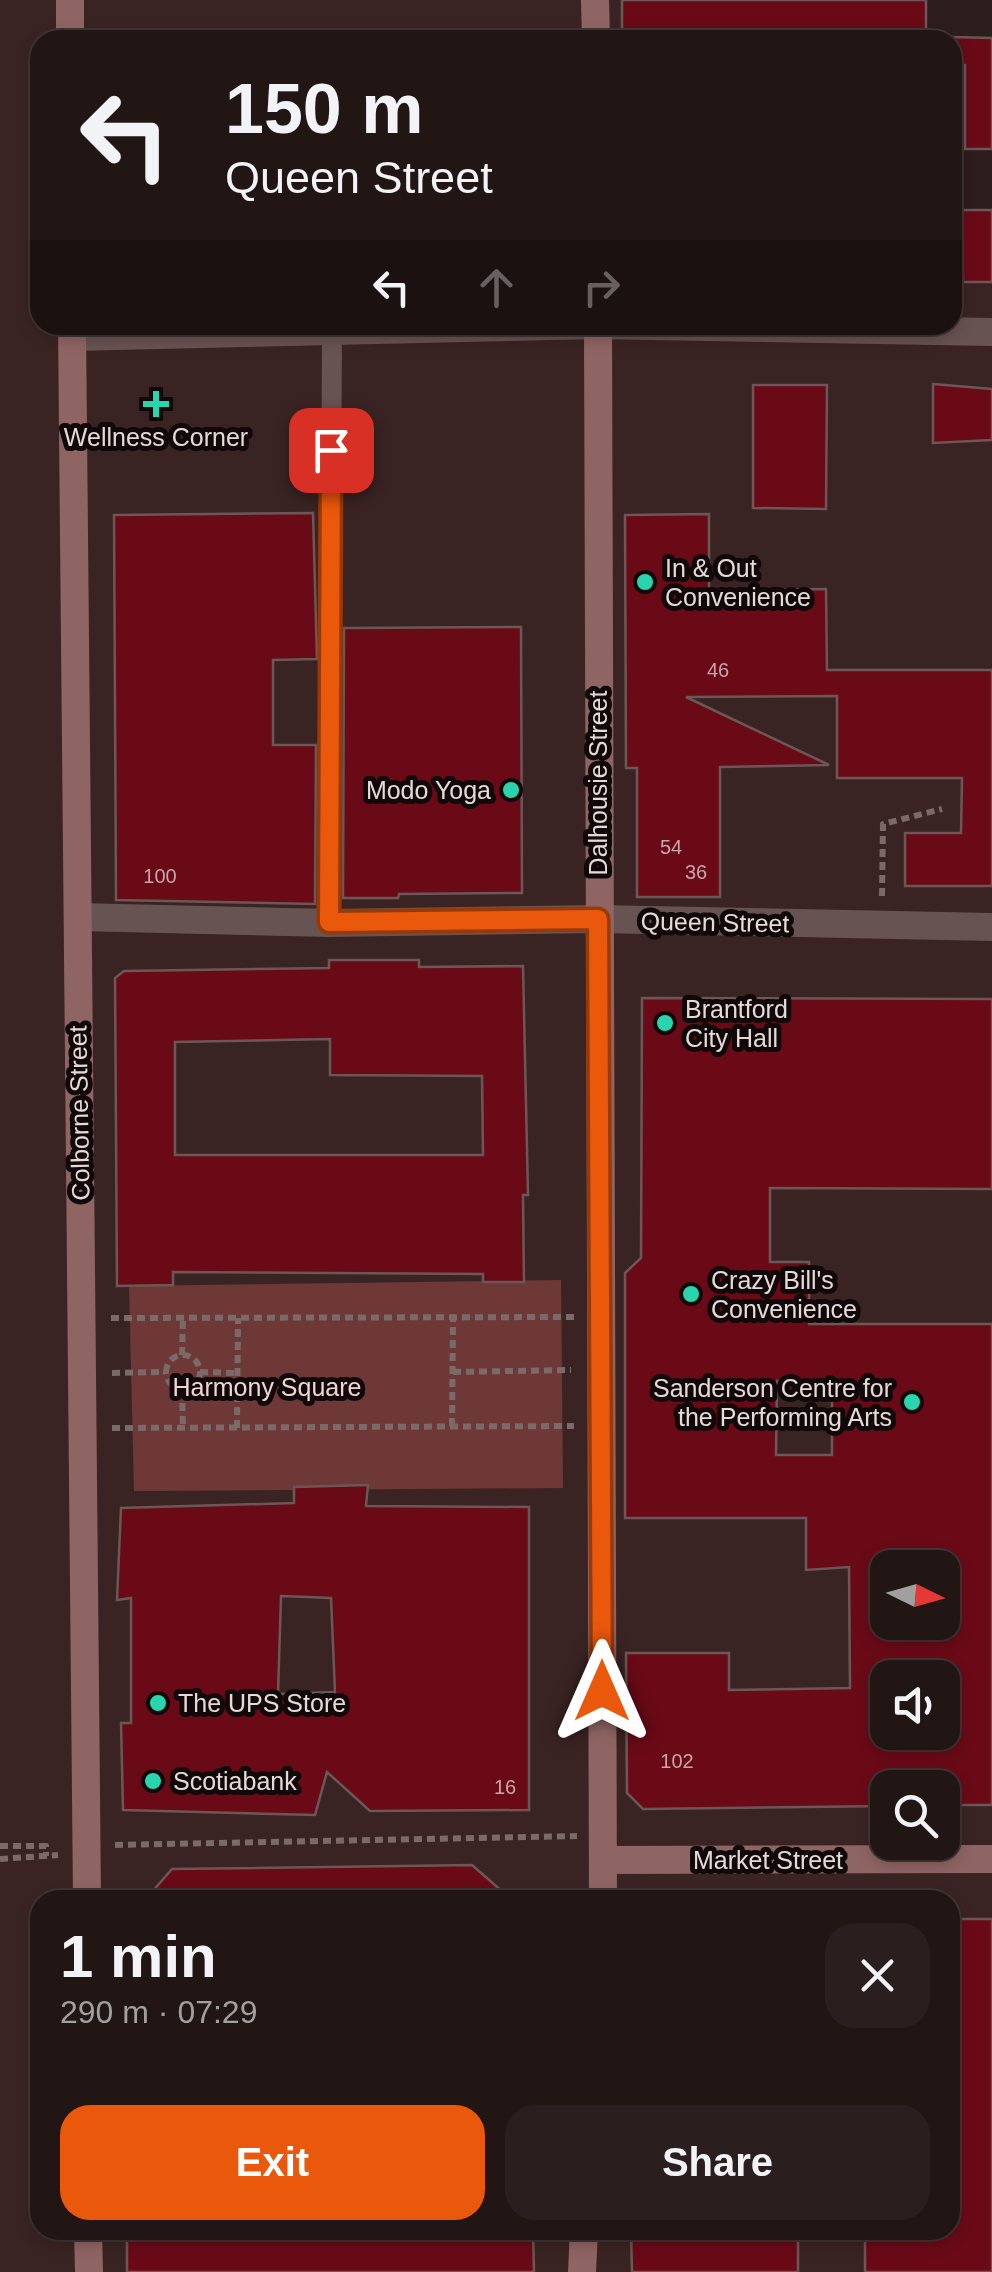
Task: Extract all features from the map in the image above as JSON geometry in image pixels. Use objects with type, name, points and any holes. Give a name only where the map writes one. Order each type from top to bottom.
[{"type":"main road","points":[[70,0],[70,30]]},
{"type":"main road","points":[[595,0],[596,30]]},
{"type":"main road","name":"Colborne Street","points":[[72,335],[86,1890]]},
{"type":"main road","name":"Dalhousie Street","points":[[598,335],[602,1890]]},
{"type":"main road","name":"Market Street","points":[[604,1848],[992,1860]]},
{"type":"main road","points":[[88,2240],[89,2272]]},
{"type":"main road","points":[[582,2272],[584,2240]]},
{"type":"street","points":[[962,331],[992,332]]},
{"type":"street","name":"Queen Street","points":[[78,917],[329,922],[598,919],[992,927]]},
{"type":"lane","points":[[329,922],[332,335]]},
{"type":"path","points":[[881,926],[883,824],[942,809]]},
{"type":"path","points":[[82,1318],[600,1317]]},
{"type":"path","points":[[182,1355],[183,1318]]},
{"type":"path","points":[[237,1428],[238,1318]]},
{"type":"path","points":[[452,1427],[453,1318]]},
{"type":"path","points":[[182,1355],[191,1357],[200,1372],[198,1381],[182,1390],[168,1381],[166,1372],[174,1357],[182,1355]]},
{"type":"path","points":[[452,1372],[600,1370]]},
{"type":"path","points":[[82,1374],[166,1372]]},
{"type":"path","points":[[200,1372],[238,1373]]},
{"type":"path","points":[[182,1390],[183,1428]]},
{"type":"path","points":[[82,1428],[601,1426]]},
{"type":"path","points":[[0,1859],[117,1844],[604,1848]]},
{"type":"path","points":[[0,1846],[46,1846],[46,1856]]},
{"type":"shaded area","points":[[0,0],[831,0],[832,30],[30,30],[30,335],[962,335],[962,282],[992,283],[992,2272],[0,2272]]},
{"type":"green space","name":"Harmony Square","points":[[561,1280],[563,1488],[134,1491],[129,1286]]},
{"type":"building","points":[[622,0],[926,0],[926,30],[622,30]]},
{"type":"building","points":[[962,37],[992,38],[992,149],[965,149]]},
{"type":"building","points":[[962,210],[992,210],[992,282],[963,282]]},
{"type":"building","points":[[933,384],[992,389],[992,440],[933,443]]},
{"type":"building","points":[[753,385],[827,385],[826,509],[753,508]]},
{"type":"building","points":[[313,513],[317,659],[273,660],[273,745],[316,745],[315,904],[116,900],[114,515]]},
{"type":"building","points":[[709,514],[709,590],[826,589],[827,670],[992,670],[992,886],[905,886],[905,833],[961,833],[962,778],[837,778],[837,696],[686,697],[829,765],[720,767],[720,897],[637,897],[637,768],[626,768],[625,515]]},
{"type":"building","points":[[521,627],[522,893],[343,898],[344,628]]},
{"type":"building","points":[[329,960],[419,960],[419,967],[523,966],[528,1195],[523,1195],[524,1282],[483,1282],[483,1274],[173,1272],[173,1285],[117,1286],[115,978],[124,971],[329,968]],"holes":[[[330,1039],[330,1075],[482,1076],[483,1155],[175,1155],[175,1042]]]},
{"type":"building","points":[[642,998],[992,999],[992,1189],[770,1188],[770,1262],[809,1262],[809,1324],[992,1324],[992,1805],[960,1805],[960,1770],[870,1770],[870,1806],[643,1809],[627,1793],[626,1653],[729,1653],[729,1690],[850,1688],[849,1567],[806,1570],[806,1518],[625,1518],[625,1273],[641,1258]],"holes":[[[777,1381],[832,1381],[832,1455],[776,1455]]]},
{"type":"building","points":[[368,1485],[366,1506],[529,1507],[529,1810],[370,1811],[327,1772],[315,1815],[123,1810],[121,1723],[131,1723],[131,1598],[117,1600],[121,1508],[294,1503],[294,1487]],"holes":[[[281,1596],[331,1598],[335,1692],[278,1694]]]},
{"type":"building","points":[[472,1865],[501,1890],[154,1890],[172,1869]]},
{"type":"building","points":[[960,1919],[992,1919],[992,2272],[865,2272],[865,2240],[960,2240]]},
{"type":"building","points":[[127,2240],[533,2240],[534,2272],[127,2272]]},
{"type":"building","points":[[631,2240],[798,2240],[798,2272],[632,2272]]},
{"type":"place","name":"Wellness Corner","points":[[156,404]]},
{"type":"place","name":"In & Out Convenience","points":[[645,582]]},
{"type":"place","name":"Modo Yoga","points":[[511,790]]},
{"type":"place","name":"Brantford City Hall","points":[[665,1023]]},
{"type":"place","name":"Crazy Bill's Convenience","points":[[691,1294]]},
{"type":"place","name":"Sanderson Centre for the Performing Arts","points":[[912,1402]]},
{"type":"place","name":"The UPS Store","points":[[158,1703]]},
{"type":"place","name":"Scotiabank","points":[[153,1781]]},
{"type":"route","points":[[331,450],[329,922],[598,919],[602,1691]]}]
